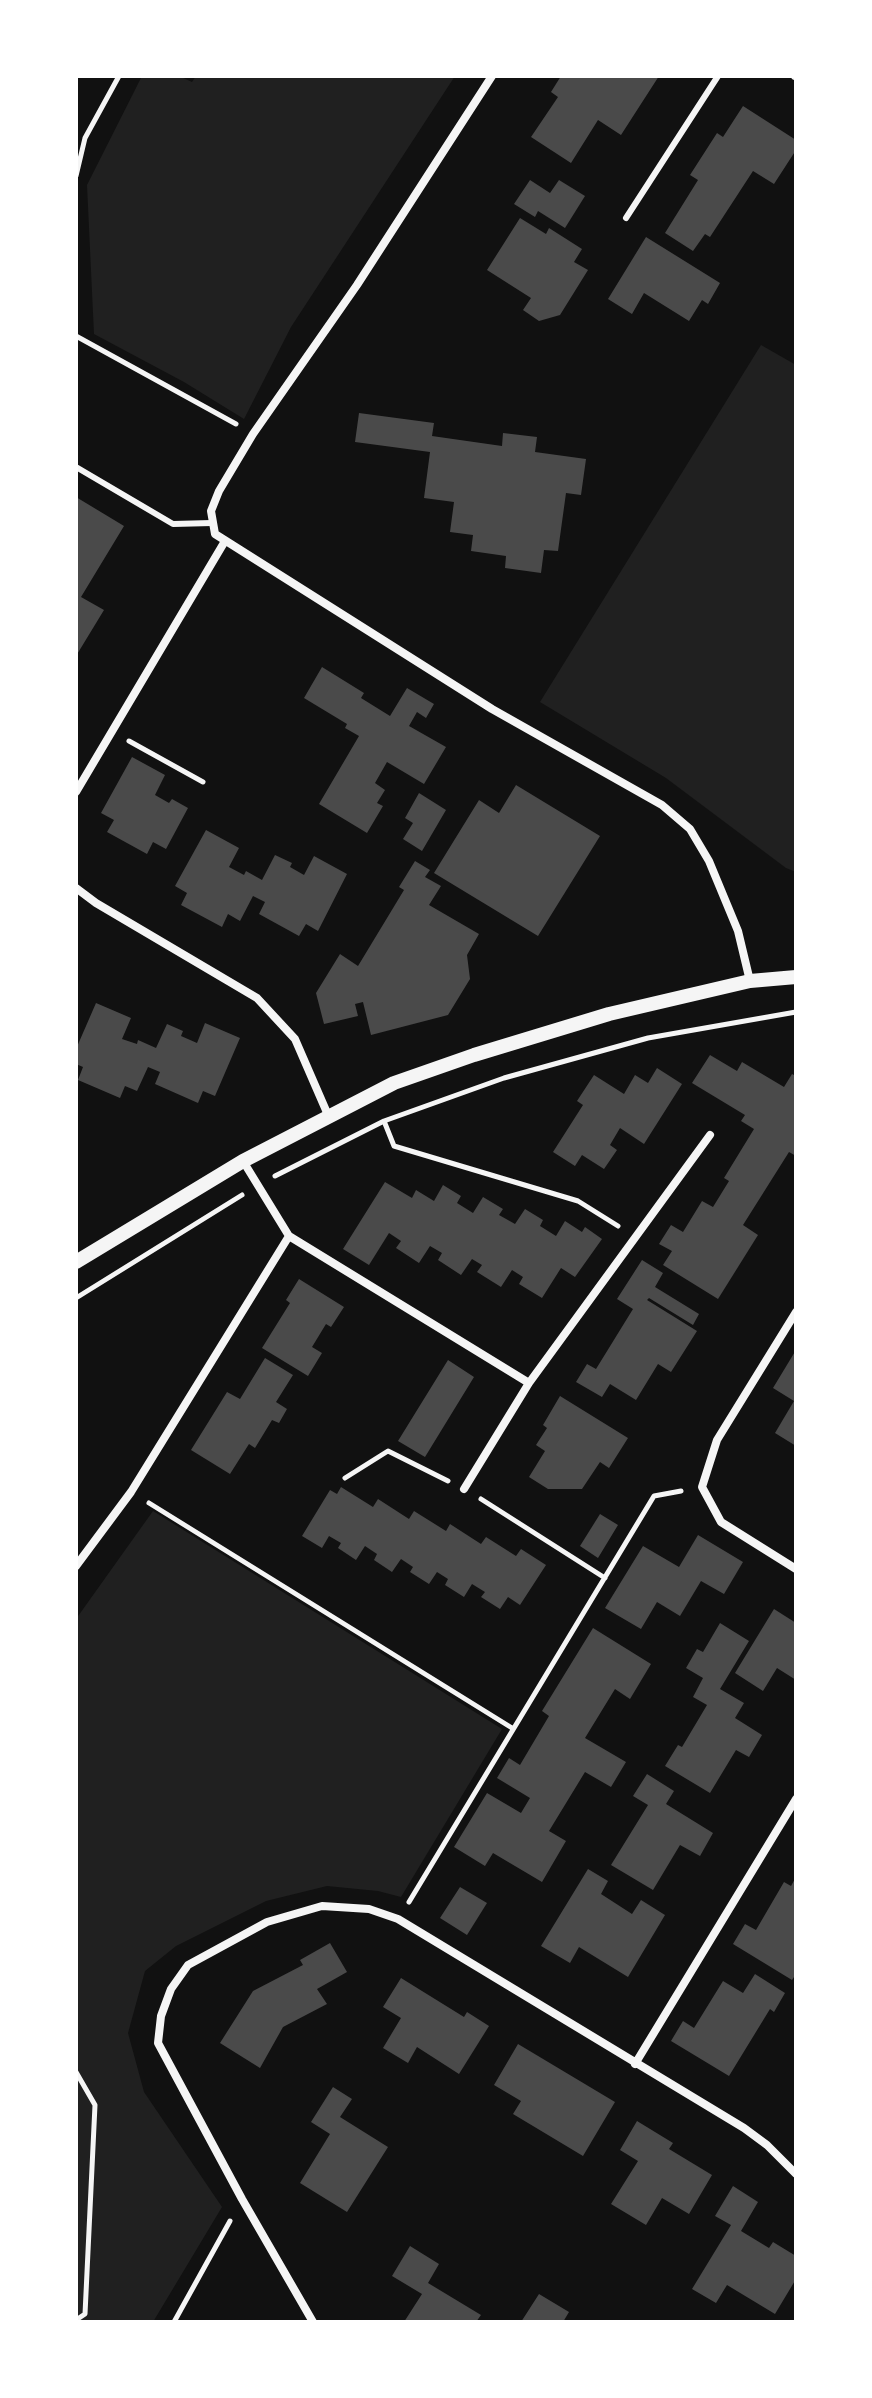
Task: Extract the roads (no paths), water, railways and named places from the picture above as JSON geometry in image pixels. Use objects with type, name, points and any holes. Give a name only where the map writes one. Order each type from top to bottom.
[{"type":"street","points":[[492,76],[357,285],[253,434],[219,491],[211,511],[215,534],[492,709],[662,805],[690,829],[709,861],[738,931],[750,981]]},
{"type":"street","points":[[76,792],[225,541]]},
{"type":"street","points":[[76,888],[96,903],[257,998],[295,1039],[328,1115]]},
{"type":"street","points":[[76,1262],[243,1161],[394,1083],[609,1014],[750,981],[796,977]]},
{"type":"street","points":[[464,1489],[529,1383],[710,1135]]},
{"type":"street","points":[[243,1161],[289,1236],[529,1383]]},
{"type":"street","points":[[76,1566],[131,1492],[289,1236]]},
{"type":"street","points":[[796,1312],[717,1440],[702,1487],[721,1522],[796,1569]]},
{"type":"street","points":[[635,2064],[796,1799]]},
{"type":"street","points":[[313,2322],[158,2043],[161,2016],[171,1989],[188,1965],[267,1922],[322,1906],[369,1909],[398,1919],[744,2128],[767,2145],[796,2174]]},
{"type":"lane","points":[[626,218],[718,76]]},
{"type":"lane","points":[[76,467],[173,524],[212,523]]}]
